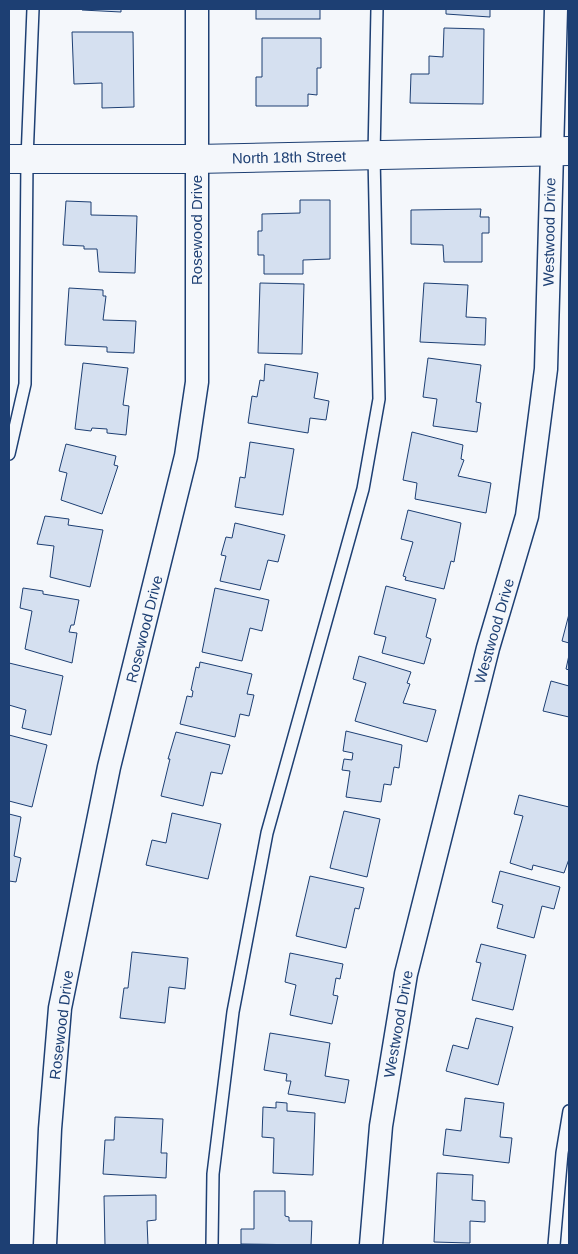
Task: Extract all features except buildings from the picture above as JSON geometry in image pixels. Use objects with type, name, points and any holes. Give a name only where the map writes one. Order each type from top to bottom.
[{"type":"street","name":"Rosewood Drive","points":[[45,1245],[50,1129],[60,1008],[109,767],[186,456],[197,382],[197,9]]},
{"type":"street","name":"Westwood Drive","points":[[372,1245],[381,1126],[406,974],[488,648],[527,516],[546,370],[560,152],[556,9]]},
{"type":"street","name":"North 18th Street","points":[[18,159],[196,159],[560,152]]},
{"type":"lane","points":[[9,454],[25,384],[18,159],[33,9]]},
{"type":"lane","points":[[212,1245],[213,1174],[233,1012],[267,833],[363,489],[379,399],[374,155],[377,9]]},
{"type":"lane","points":[[554,1245],[562,1153],[569,1111]]}]
